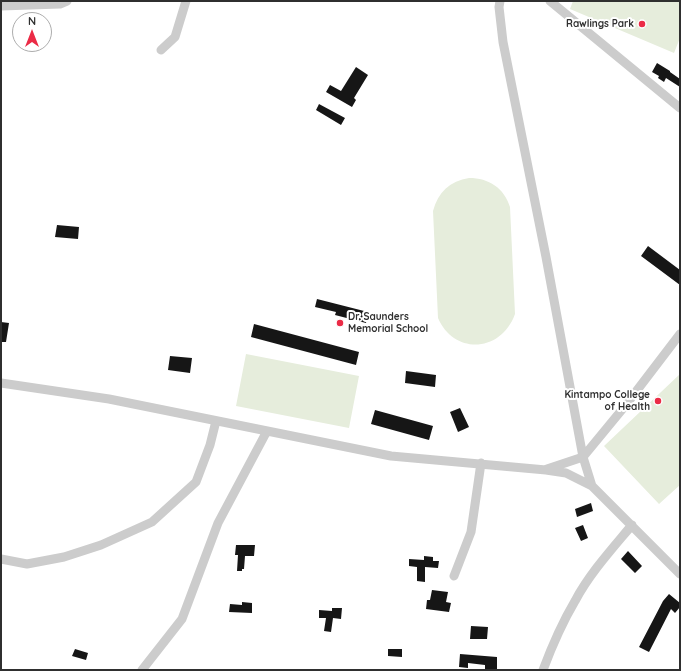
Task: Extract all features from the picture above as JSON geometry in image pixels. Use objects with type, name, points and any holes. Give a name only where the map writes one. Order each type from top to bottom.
[{"type":"street","points":[[1,6],[60,4],[67,1]]},
{"type":"street","points":[[161,50],[175,37],[186,1]]},
{"type":"street","points":[[500,1],[499,7],[504,46],[583,457],[592,486]]},
{"type":"street","points":[[550,1],[680,108]]},
{"type":"street","points":[[546,470],[583,457],[625,406],[680,334]]},
{"type":"street","points":[[1,383],[110,399],[391,456],[481,463],[566,473],[592,486],[680,574]]},
{"type":"street","points":[[1,559],[27,564],[64,558],[101,545],[152,522],[196,482],[210,445],[216,421]]},
{"type":"street","points":[[142,670],[182,619],[218,523],[268,431]]},
{"type":"street","points":[[454,576],[471,532],[481,463]]},
{"type":"street","points":[[543,670],[554,643],[575,600],[597,568],[632,525]]},
{"type":"green space","name":"Rawlings Park","points":[[573,1],[680,1],[680,38],[674,53],[570,9]]},
{"type":"green space","points":[[469,178],[476,178],[495,185],[504,194],[510,207],[515,314],[508,327],[499,336],[489,342],[477,344],[466,343],[455,338],[445,330],[438,318],[433,211],[438,198],[446,188],[456,182]]},
{"type":"green space","points":[[246,354],[359,376],[349,428],[236,406]]},
{"type":"green space","points":[[680,374],[680,485],[659,504],[604,446]]},
{"type":"building","points":[[657,63],[680,79],[680,87],[666,78],[664,82],[658,78],[659,76],[652,72]]},
{"type":"building","points":[[356,67],[368,75],[354,98],[356,100],[352,107],[326,92],[330,85],[341,91]]},
{"type":"building","points":[[319,104],[345,118],[341,125],[316,110]]},
{"type":"building","points":[[57,225],[79,227],[78,239],[55,237]]},
{"type":"building","points":[[648,246],[680,270],[680,285],[641,256]]},
{"type":"building","points":[[317,299],[368,312],[366,323],[335,315],[336,312],[315,307]]},
{"type":"building","points":[[1,322],[9,323],[6,342],[1,342]]},
{"type":"building","points":[[254,324],[359,352],[356,365],[251,337]]},
{"type":"building","points":[[170,356],[192,358],[190,373],[168,370]]},
{"type":"building","points":[[406,371],[436,375],[435,387],[405,383]]},
{"type":"building","points":[[460,408],[469,427],[458,432],[450,412]]},
{"type":"building","points":[[375,410],[433,426],[429,440],[371,424]]},
{"type":"building","points":[[591,503],[593,511],[577,517],[575,509]]},
{"type":"building","points":[[583,525],[588,538],[581,541],[575,528]]},
{"type":"building","points":[[236,545],[255,545],[254,556],[245,556],[244,569],[242,569],[242,571],[237,571],[238,555],[235,555]]},
{"type":"building","points":[[628,551],[642,566],[635,573],[621,559]]},
{"type":"building","points":[[424,556],[433,557],[433,561],[439,561],[438,568],[425,567],[425,582],[417,581],[417,567],[409,566],[409,559],[424,560]]},
{"type":"building","points":[[432,590],[448,592],[446,602],[451,603],[449,612],[426,609],[427,600],[430,600]]},
{"type":"building","points":[[669,594],[680,603],[680,607],[675,613],[671,609],[649,652],[639,647],[663,601]]},
{"type":"building","points":[[242,602],[252,603],[252,613],[229,612],[230,604],[242,605]]},
{"type":"building","points":[[332,608],[342,608],[341,619],[333,618],[331,632],[324,631],[326,618],[319,618],[319,610],[332,611]]},
{"type":"building","points":[[471,626],[488,627],[487,639],[470,639]]},
{"type":"building","points":[[75,649],[88,653],[86,660],[72,656]]},
{"type":"building","points":[[388,649],[402,649],[402,657],[388,656]]},
{"type":"building","points":[[460,654],[497,657],[497,670],[485,670],[485,665],[468,663],[468,668],[459,667]]},
{"type":"place","name":"Rawlings Park","points":[[642,24]]},
{"type":"place","name":"Dr. Saunders Memorial School","points":[[340,323]]},
{"type":"place","name":"Kintampo College of Health","points":[[658,401]]}]
